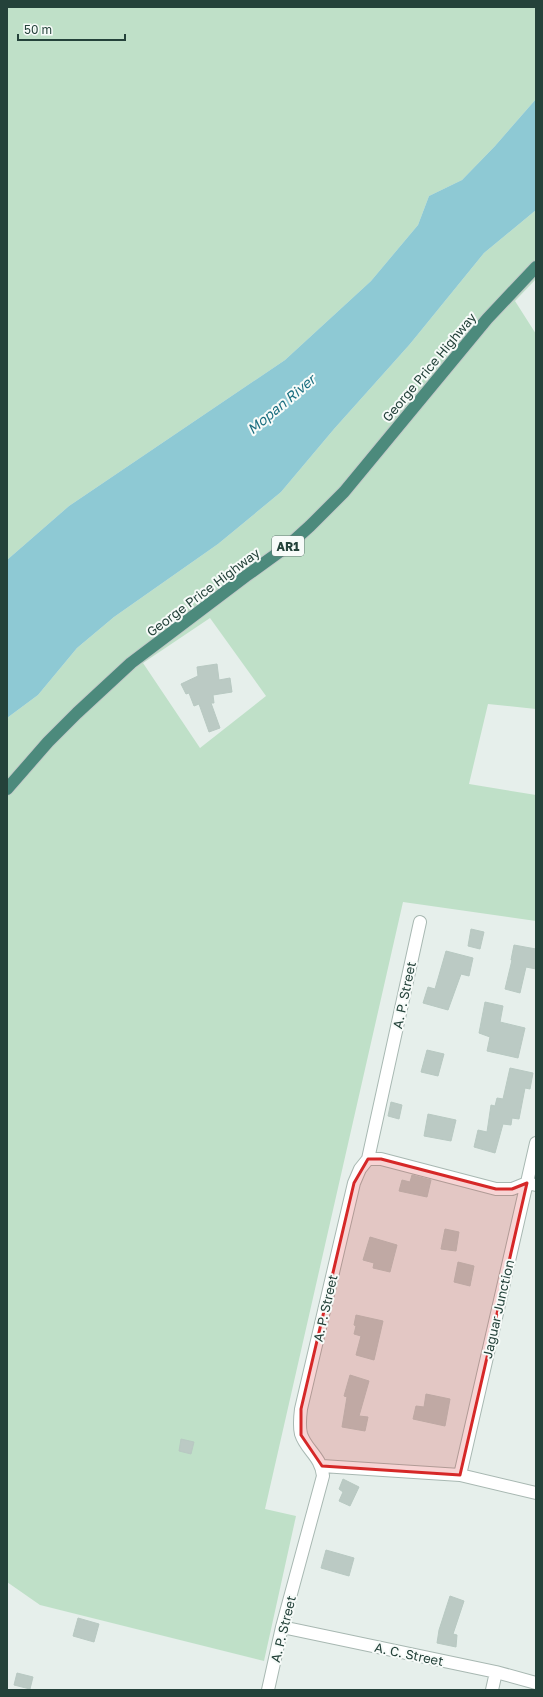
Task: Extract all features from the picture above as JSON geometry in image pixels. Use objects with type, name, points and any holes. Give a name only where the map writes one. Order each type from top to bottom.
[{"type":"highway","name":"George Price Highway","points":[[7,789],[48,742],[131,663],[289,544],[316,520],[344,492],[487,319],[536,267]]},
{"type":"street","name":"A. P. Street","points":[[268,1690],[282,1627],[323,1476],[322,1466],[301,1435],[301,1409],[354,1183],[360,1169],[368,1159],[420,922]]},
{"type":"street","name":"Jaguar Junction","points":[[460,1475],[531,1184],[536,1143]]},
{"type":"street","points":[[368,1159],[381,1159],[496,1189],[512,1189],[531,1184]]},
{"type":"street","points":[[322,1466],[460,1475],[536,1493]]},
{"type":"street","name":"A. C. Street","points":[[282,1627],[496,1672],[536,1683]]},
{"type":"street","points":[[492,1690],[496,1672]]},
{"type":"highlighted area","points":[[368,1159],[381,1159],[496,1189],[512,1189],[527,1183],[460,1475],[322,1466],[301,1435],[301,1409],[354,1183]]},
{"type":"green space","points":[[7,7],[536,7],[536,99],[495,146],[462,180],[429,196],[418,225],[371,281],[285,360],[69,506],[7,560]]},
{"type":"green space","points":[[536,210],[536,279],[515,301],[536,334],[536,709],[488,704],[469,784],[536,795],[536,921],[403,902],[265,1509],[296,1516],[264,1661],[40,1605],[7,1582],[7,718],[38,695],[77,648],[114,617],[218,544],[281,492],[334,429],[410,344],[484,253]],"holes":[[[210,618],[266,696],[200,748],[143,663]]]},
{"type":"water","name":"Mopan River","points":[[536,99],[536,210],[484,253],[410,344],[334,429],[281,492],[218,544],[114,617],[77,648],[38,695],[7,718],[7,560],[69,506],[285,360],[371,281],[418,225],[429,196],[462,180],[495,146]]},
{"type":"building","points":[[217,664],[219,680],[230,678],[232,692],[213,695],[214,703],[211,703],[220,728],[209,732],[199,704],[194,706],[189,693],[186,694],[181,684],[198,676],[197,667]]},
{"type":"building","points":[[471,929],[484,932],[480,949],[468,946]]},
{"type":"building","points":[[514,945],[536,949],[536,969],[526,967],[520,993],[505,989]]},
{"type":"building","points":[[446,951],[473,958],[469,976],[461,974],[448,1010],[423,1003],[428,987],[435,989]]},
{"type":"building","points":[[485,1002],[503,1006],[500,1022],[525,1028],[518,1058],[487,1051],[490,1037],[479,1033]]},
{"type":"building","points":[[427,1050],[444,1054],[438,1076],[421,1072]]},
{"type":"building","points":[[510,1068],[533,1073],[530,1089],[525,1088],[519,1119],[512,1118],[511,1125],[503,1124],[495,1153],[474,1147],[478,1130],[487,1132],[491,1105],[495,1106],[497,1098],[503,1099]]},
{"type":"building","points":[[391,1102],[402,1105],[399,1119],[388,1116]]},
{"type":"building","points":[[428,1114],[456,1120],[451,1141],[424,1136]]},
{"type":"building","points":[[412,1175],[431,1180],[427,1197],[399,1191],[402,1180],[410,1182]]},
{"type":"building","points":[[445,1229],[459,1232],[456,1251],[441,1249]]},
{"type":"building","points":[[370,1237],[397,1245],[390,1272],[373,1268],[374,1263],[363,1260]]},
{"type":"building","points":[[458,1262],[474,1266],[470,1286],[454,1282]]},
{"type":"building","points":[[356,1315],[383,1321],[374,1360],[356,1355],[361,1336],[354,1334]]},
{"type":"building","points":[[350,1375],[369,1381],[359,1416],[368,1417],[365,1431],[342,1427],[347,1397],[344,1396]]},
{"type":"building","points":[[426,1394],[450,1399],[445,1426],[413,1419],[416,1406],[424,1407]]},
{"type":"building","points":[[181,1439],[194,1442],[191,1454],[179,1451]]},
{"type":"building","points":[[343,1479],[359,1487],[350,1506],[339,1501],[343,1492],[339,1489]]},
{"type":"building","points":[[326,1550],[354,1558],[349,1576],[321,1568]]},
{"type":"building","points":[[450,1596],[464,1601],[453,1634],[457,1635],[456,1647],[437,1643],[439,1630]]},
{"type":"building","points":[[78,1618],[99,1624],[94,1642],[73,1636]]},
{"type":"building","points":[[17,1673],[33,1677],[30,1689],[14,1685]]}]
